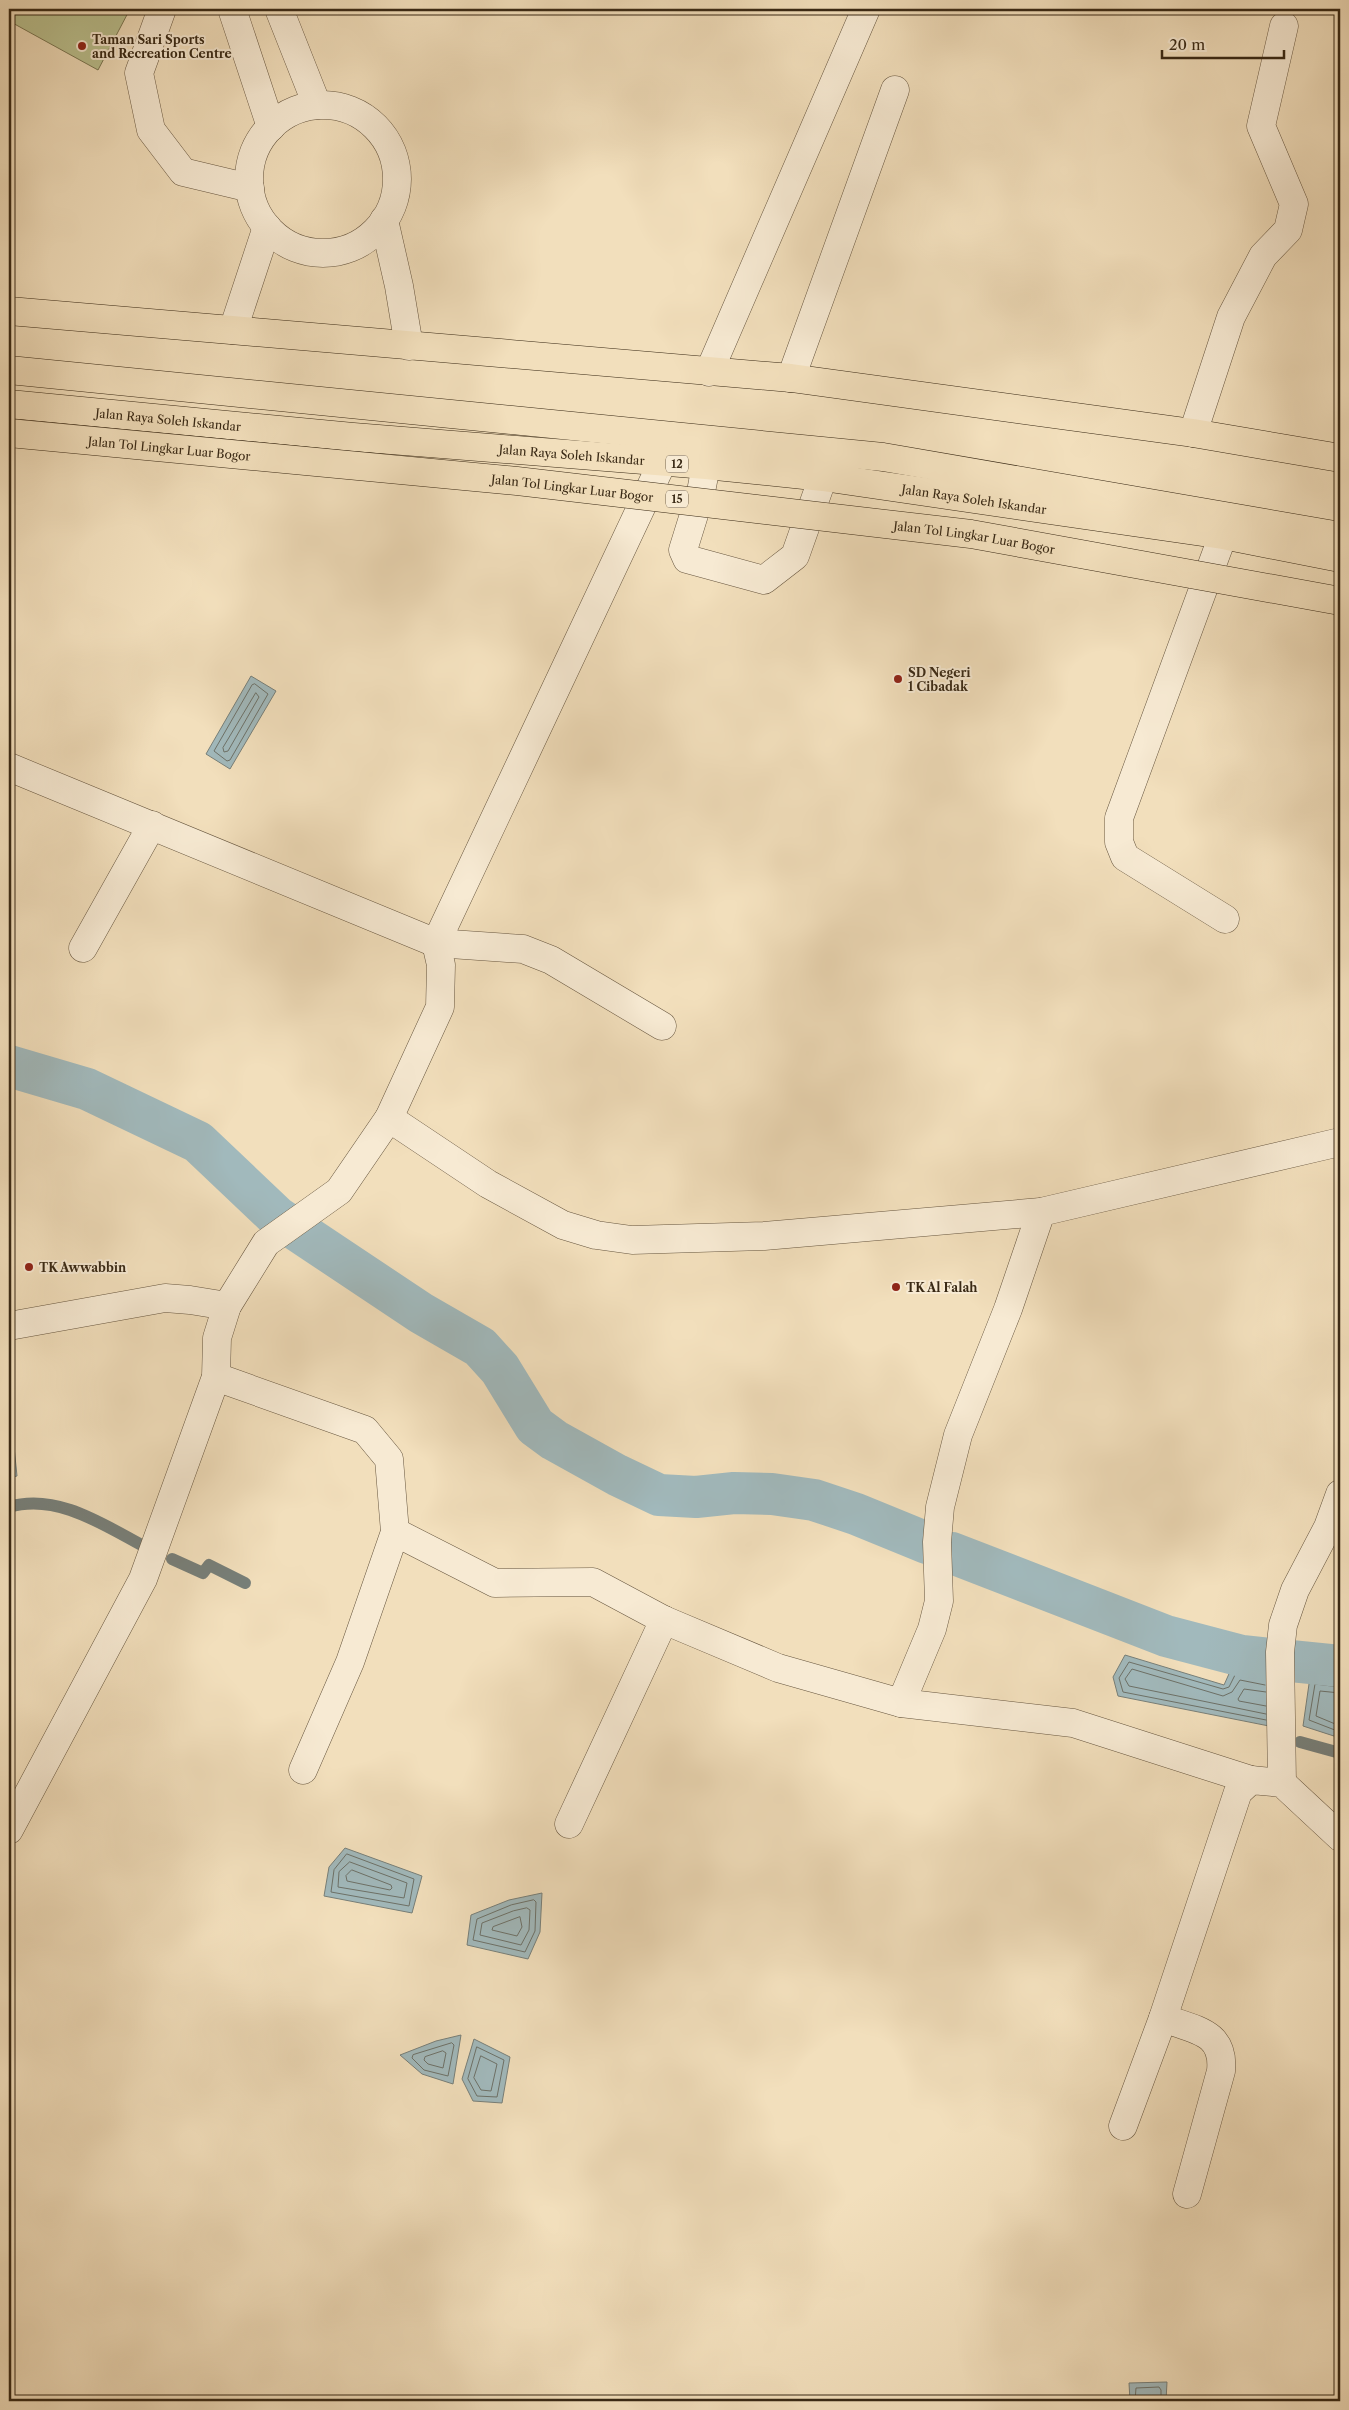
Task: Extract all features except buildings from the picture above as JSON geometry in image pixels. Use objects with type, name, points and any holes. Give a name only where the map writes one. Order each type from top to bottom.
[{"type":"highway","points":[[9,311],[791,378],[1193,433],[1340,458]]},
{"type":"highway","points":[[9,370],[883,457],[1340,536]]},
{"type":"highway","name":"Jalan Raya Soleh Iskandar","points":[[9,404],[353,437],[706,465],[823,478],[1223,534],[1340,558]]},
{"type":"highway","name":"Jalan Tol Lingkar Luar Bogor","points":[[9,433],[517,481],[972,534],[1340,601]]},
{"type":"street","points":[[162,9],[139,72],[151,130],[184,172],[250,188]]},
{"type":"street","points":[[232,9],[271,127]]},
{"type":"street","points":[[279,9],[317,105]]},
{"type":"street","points":[[709,372],[866,9]]},
{"type":"street","points":[[1193,433],[1231,317],[1264,256],[1288,230],[1294,204],[1261,126],[1284,26]]},
{"type":"street","points":[[791,378],[895,90]]},
{"type":"street","points":[[317,105],[333,106],[364,117],[377,127],[394,156],[396,189],[392,205],[384,220],[374,232],[360,243],[345,249],[324,253],[302,250],[282,241],[267,227],[255,209],[250,188],[250,166],[257,145],[271,127],[284,116],[300,108],[317,105]]},
{"type":"street","points":[[384,220],[409,346]]},
{"type":"street","points":[[233,330],[267,227]]},
{"type":"street","points":[[9,1830],[143,1579],[216,1377],[217,1338],[227,1306],[266,1244],[338,1191],[389,1118],[440,1007],[441,965],[436,943],[662,463]]},
{"type":"street","points":[[706,465],[701,492],[683,550],[687,559],[764,580],[795,556],[823,478]]},
{"type":"street","points":[[1223,534],[1119,818],[1119,842],[1125,857],[1225,919]]},
{"type":"street","points":[[9,767],[436,943],[523,949],[551,960],[662,1026]]},
{"type":"street","points":[[83,948],[152,825]]},
{"type":"street","points":[[389,1118],[488,1184],[563,1225],[596,1235],[632,1240],[764,1236],[1041,1212],[1340,1142]]},
{"type":"street","points":[[901,1703],[932,1629],[939,1600],[937,1542],[940,1507],[958,1435],[1008,1309],[1041,1212]]},
{"type":"street","points":[[9,1326],[165,1298],[227,1306]]},
{"type":"street","points":[[216,1377],[364,1430],[388,1459],[396,1532],[350,1662],[303,1770]]},
{"type":"street","points":[[1282,1783],[1280,1652],[1283,1625],[1294,1590],[1328,1527],[1340,1494]]},
{"type":"street","points":[[396,1532],[495,1583],[593,1582],[664,1620],[778,1668],[901,1703],[1073,1723],[1251,1780],[1282,1783],[1340,1837]]},
{"type":"street","points":[[569,1824],[664,1620]]},
{"type":"street","points":[[1123,2126],[1162,2018],[1238,1792],[1251,1780]]},
{"type":"street","points":[[1162,2018],[1212,2038],[1219,2046],[1222,2057],[1221,2071],[1187,2194]]},
{"type":"green space","name":"Taman Sari Sports and Recreation Centre","points":[[9,9],[130,9],[98,70],[9,21]]},
{"type":"water","points":[[251,676],[276,691],[230,769],[206,754]]},
{"type":"water","points":[[11,1417],[17,1476],[9,1478],[9,1418]]},
{"type":"water","points":[[1125,1655],[1224,1685],[1232,1667],[1289,1677],[1284,1729],[1118,1696],[1113,1677]]},
{"type":"water","points":[[1310,1677],[1340,1682],[1340,1738],[1303,1726]]},
{"type":"water","points":[[345,1848],[422,1876],[412,1913],[324,1896],[329,1867]]},
{"type":"water","points":[[542,1893],[540,1932],[528,1959],[467,1945],[471,1915],[509,1900]]},
{"type":"water","points":[[461,2035],[453,2084],[422,2074],[400,2055],[436,2041]]},
{"type":"water","points":[[474,2039],[510,2057],[502,2103],[473,2101],[462,2079]]},
{"type":"water","points":[[1167,2382],[1166,2401],[1130,2401],[1129,2383]]},
{"type":"waterway","points":[[9,1066],[87,1089],[198,1142],[277,1217],[421,1313],[480,1347],[500,1369],[535,1426],[554,1440],[617,1475],[659,1495],[696,1497],[734,1493],[772,1494],[814,1500],[856,1514],[927,1543]]},
{"type":"waterway","points":[[9,1507],[46,1504],[65,1508],[100,1523],[151,1550]]},
{"type":"waterway","points":[[952,1553],[1166,1636],[1242,1656],[1340,1666]]},
{"type":"waterway","points":[[172,1559],[203,1573],[209,1565],[245,1583]]},
{"type":"waterway","points":[[1300,1742],[1340,1753]]},
{"type":"place","name":"Taman Sari Sports and Recreation Centre","points":[[82,46]]},
{"type":"place","name":"SD Negeri 1 Cibadak","points":[[898,679]]},
{"type":"place","name":"TK Awwabbin","points":[[29,1267]]},
{"type":"place","name":"TK Al Falah","points":[[896,1287]]}]
